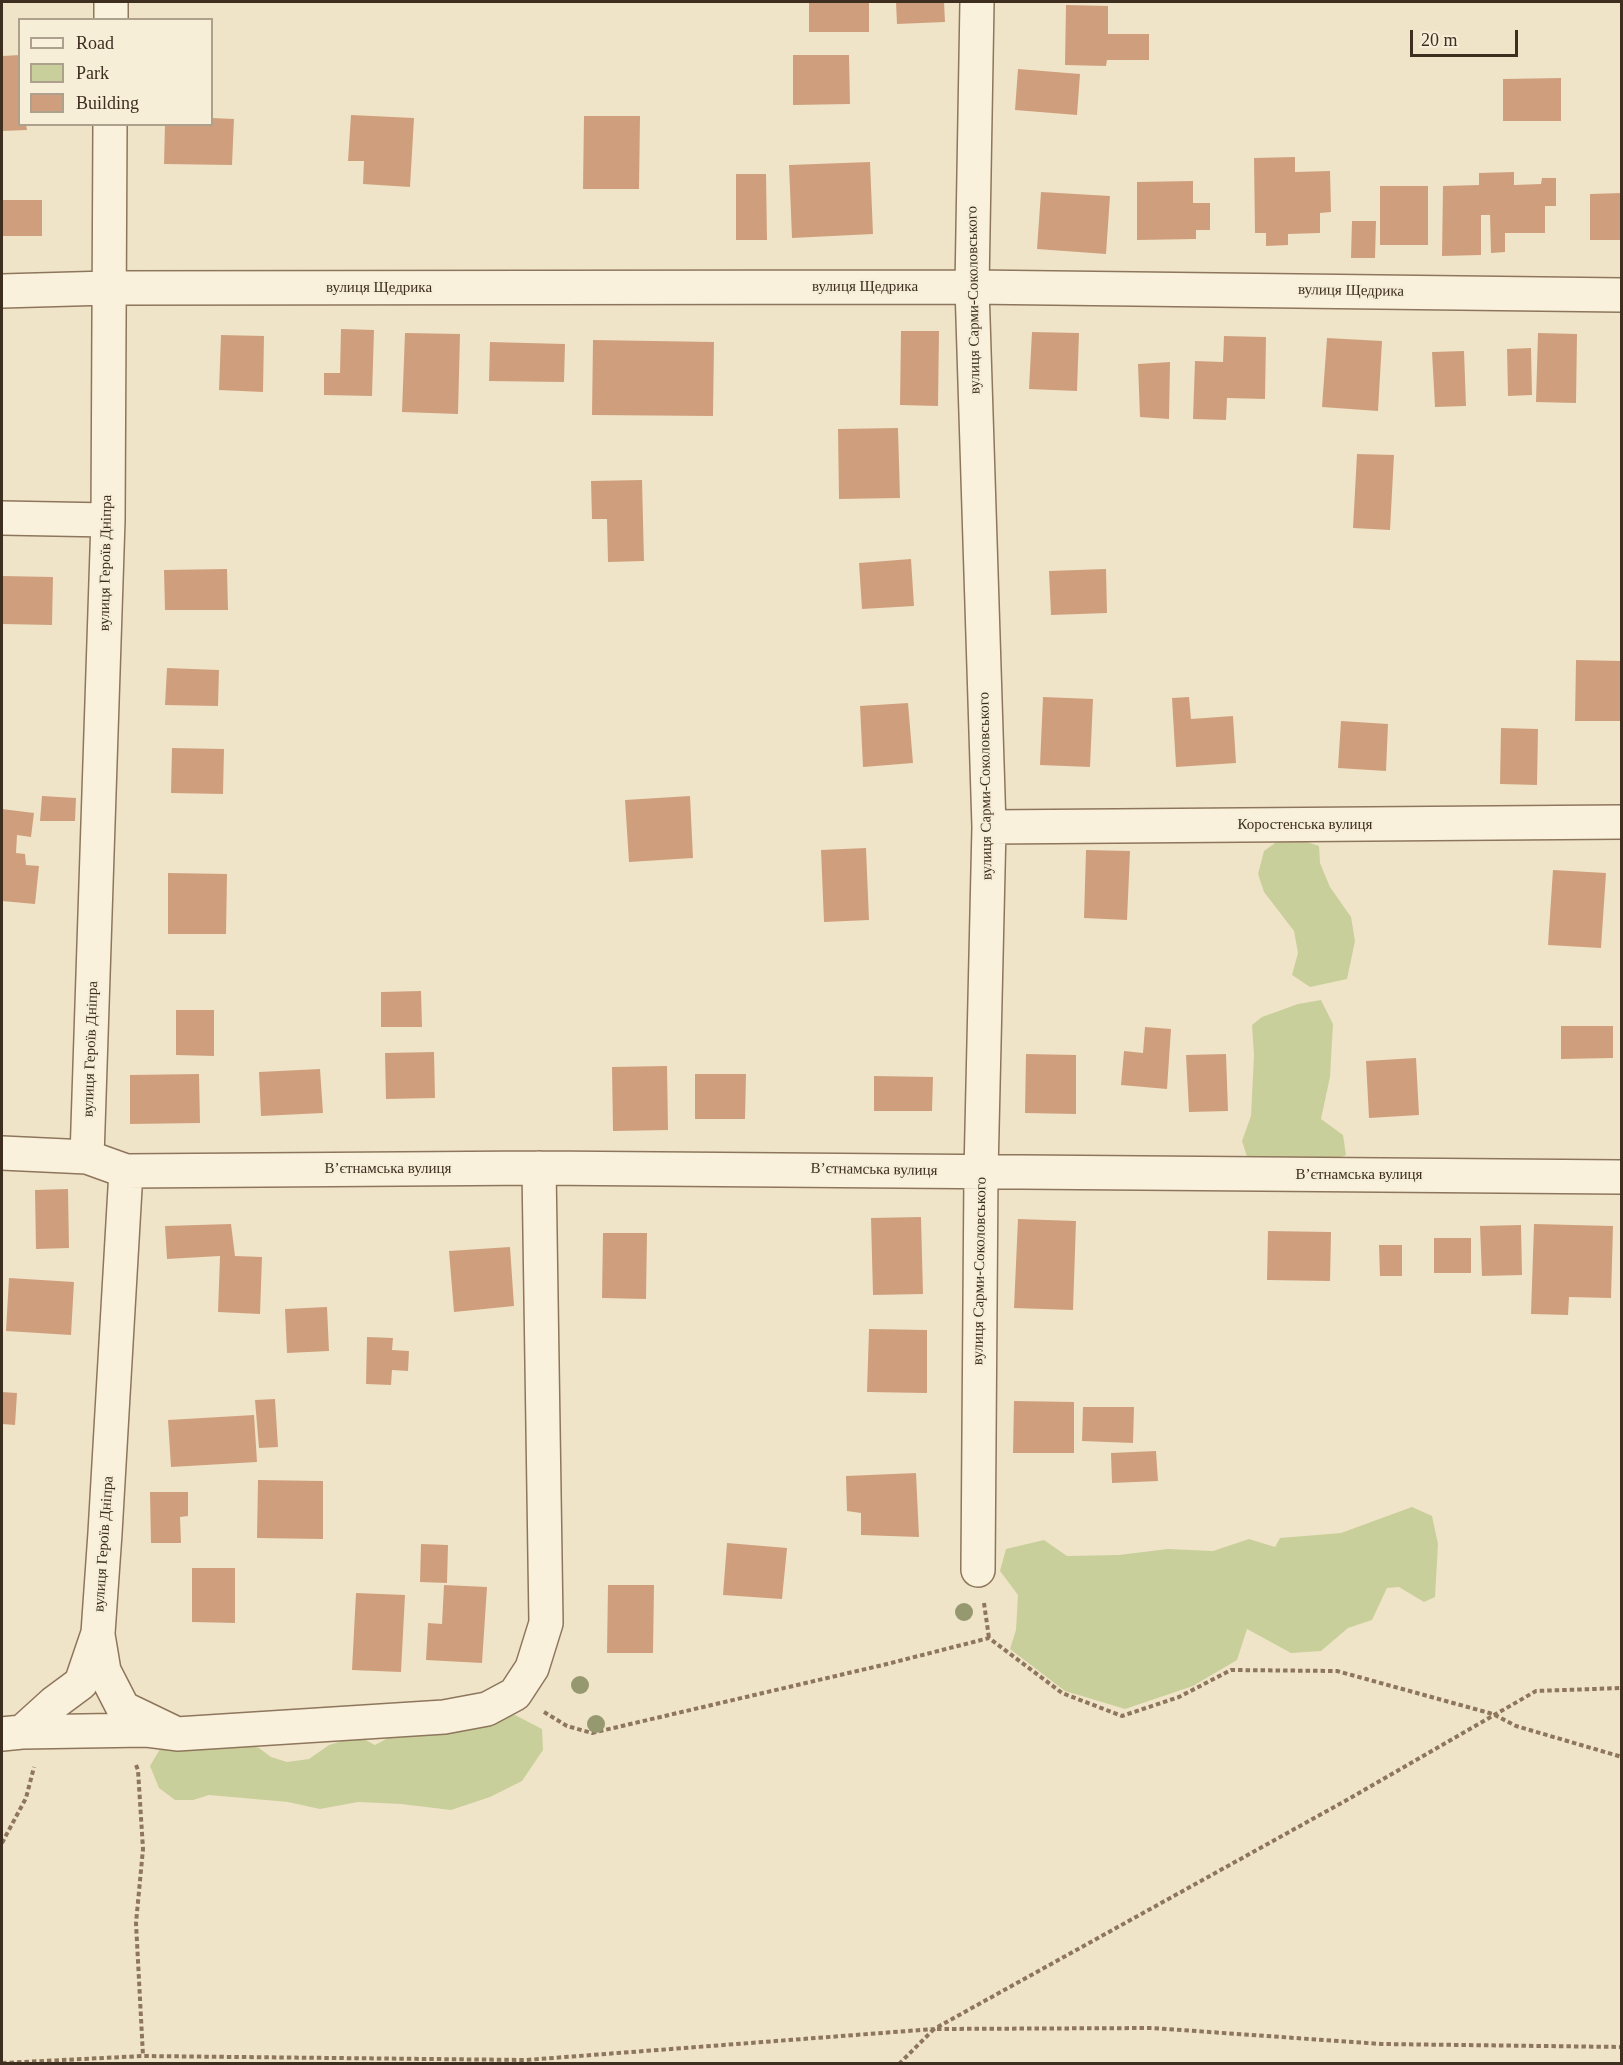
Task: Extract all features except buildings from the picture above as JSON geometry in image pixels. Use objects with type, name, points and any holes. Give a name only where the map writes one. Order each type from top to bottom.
[{"type":"street","points":[[111,2],[111,18]]},
{"type":"street","name":"вулиця Сарми-Соколовського","points":[[977,2],[972,286],[989,827],[981,1172],[978,1570]]},
{"type":"street","name":"вулиця Героїв Дніпра","points":[[87,1157],[108,520],[110,126]]},
{"type":"street","name":"вулиця Щедрика","points":[[108,288],[972,286],[1622,295]]},
{"type":"street","points":[[2,291],[108,288]]},
{"type":"street","points":[[2,518],[108,520]]},
{"type":"street","name":"Коростенська вулиця","points":[[989,827],[1622,822]]},
{"type":"street","points":[[2,1153],[87,1157],[126,1171]]},
{"type":"street","points":[[22,1732],[145,1730],[177,1734],[444,1717],[487,1709],[515,1694],[532,1668],[546,1623],[539,1168]]},
{"type":"street","name":"Вʼєтнамська вулиця","points":[[126,1171],[539,1168],[1622,1177]]},
{"type":"street","name":"вулиця Героїв Дніпра","points":[[22,1732],[54,1703],[81,1683],[98,1633],[126,1171]]},
{"type":"street","points":[[98,1633],[104,1671],[123,1708],[177,1734]]},
{"type":"path","points":[[515,1694],[567,1726],[592,1732],[989,1638],[1062,1694],[1122,1716],[1179,1697],[1231,1670],[1337,1671],[1493,1714],[1516,1726],[1622,1757]]},
{"type":"path","points":[[899,2064],[934,2029],[1344,1801],[1536,1691],[1622,1688]]},
{"type":"path","points":[[124,1730],[138,1770],[143,1849],[136,1923],[143,2056]]},
{"type":"path","points":[[2,1843],[26,1798],[22,1732]]},
{"type":"path","points":[[2,2063],[143,2056],[526,2060],[934,2029],[1152,2028],[1381,2044],[1622,2047]]},
{"type":"green space","points":[[1286,835],[1319,846],[1320,863],[1330,887],[1351,917],[1355,941],[1347,979],[1310,987],[1292,975],[1298,953],[1294,931],[1264,892],[1258,874],[1264,851]]},
{"type":"green space","points":[[1321,1000],[1333,1024],[1330,1077],[1321,1119],[1343,1135],[1346,1155],[1323,1164],[1249,1163],[1242,1141],[1251,1116],[1254,1055],[1252,1025],[1262,1017],[1298,1004]]},
{"type":"green space","points":[[1412,1507],[1432,1516],[1438,1544],[1435,1597],[1424,1602],[1399,1587],[1387,1588],[1372,1620],[1348,1628],[1321,1651],[1291,1653],[1247,1629],[1237,1660],[1193,1686],[1125,1709],[1065,1691],[1010,1649],[1016,1630],[1018,1595],[1000,1571],[1006,1549],[1044,1540],[1067,1556],[1119,1555],[1168,1549],[1213,1551],[1249,1539],[1275,1547],[1280,1538],[1341,1533]]},
{"type":"green space","points":[[515,1715],[542,1729],[543,1750],[522,1781],[490,1797],[451,1810],[358,1802],[320,1809],[288,1802],[209,1795],[193,1800],[175,1800],[159,1788],[150,1766],[160,1749],[193,1742],[236,1739],[259,1748],[271,1757],[287,1762],[309,1759],[329,1745],[358,1736],[375,1745],[397,1733]]}]
